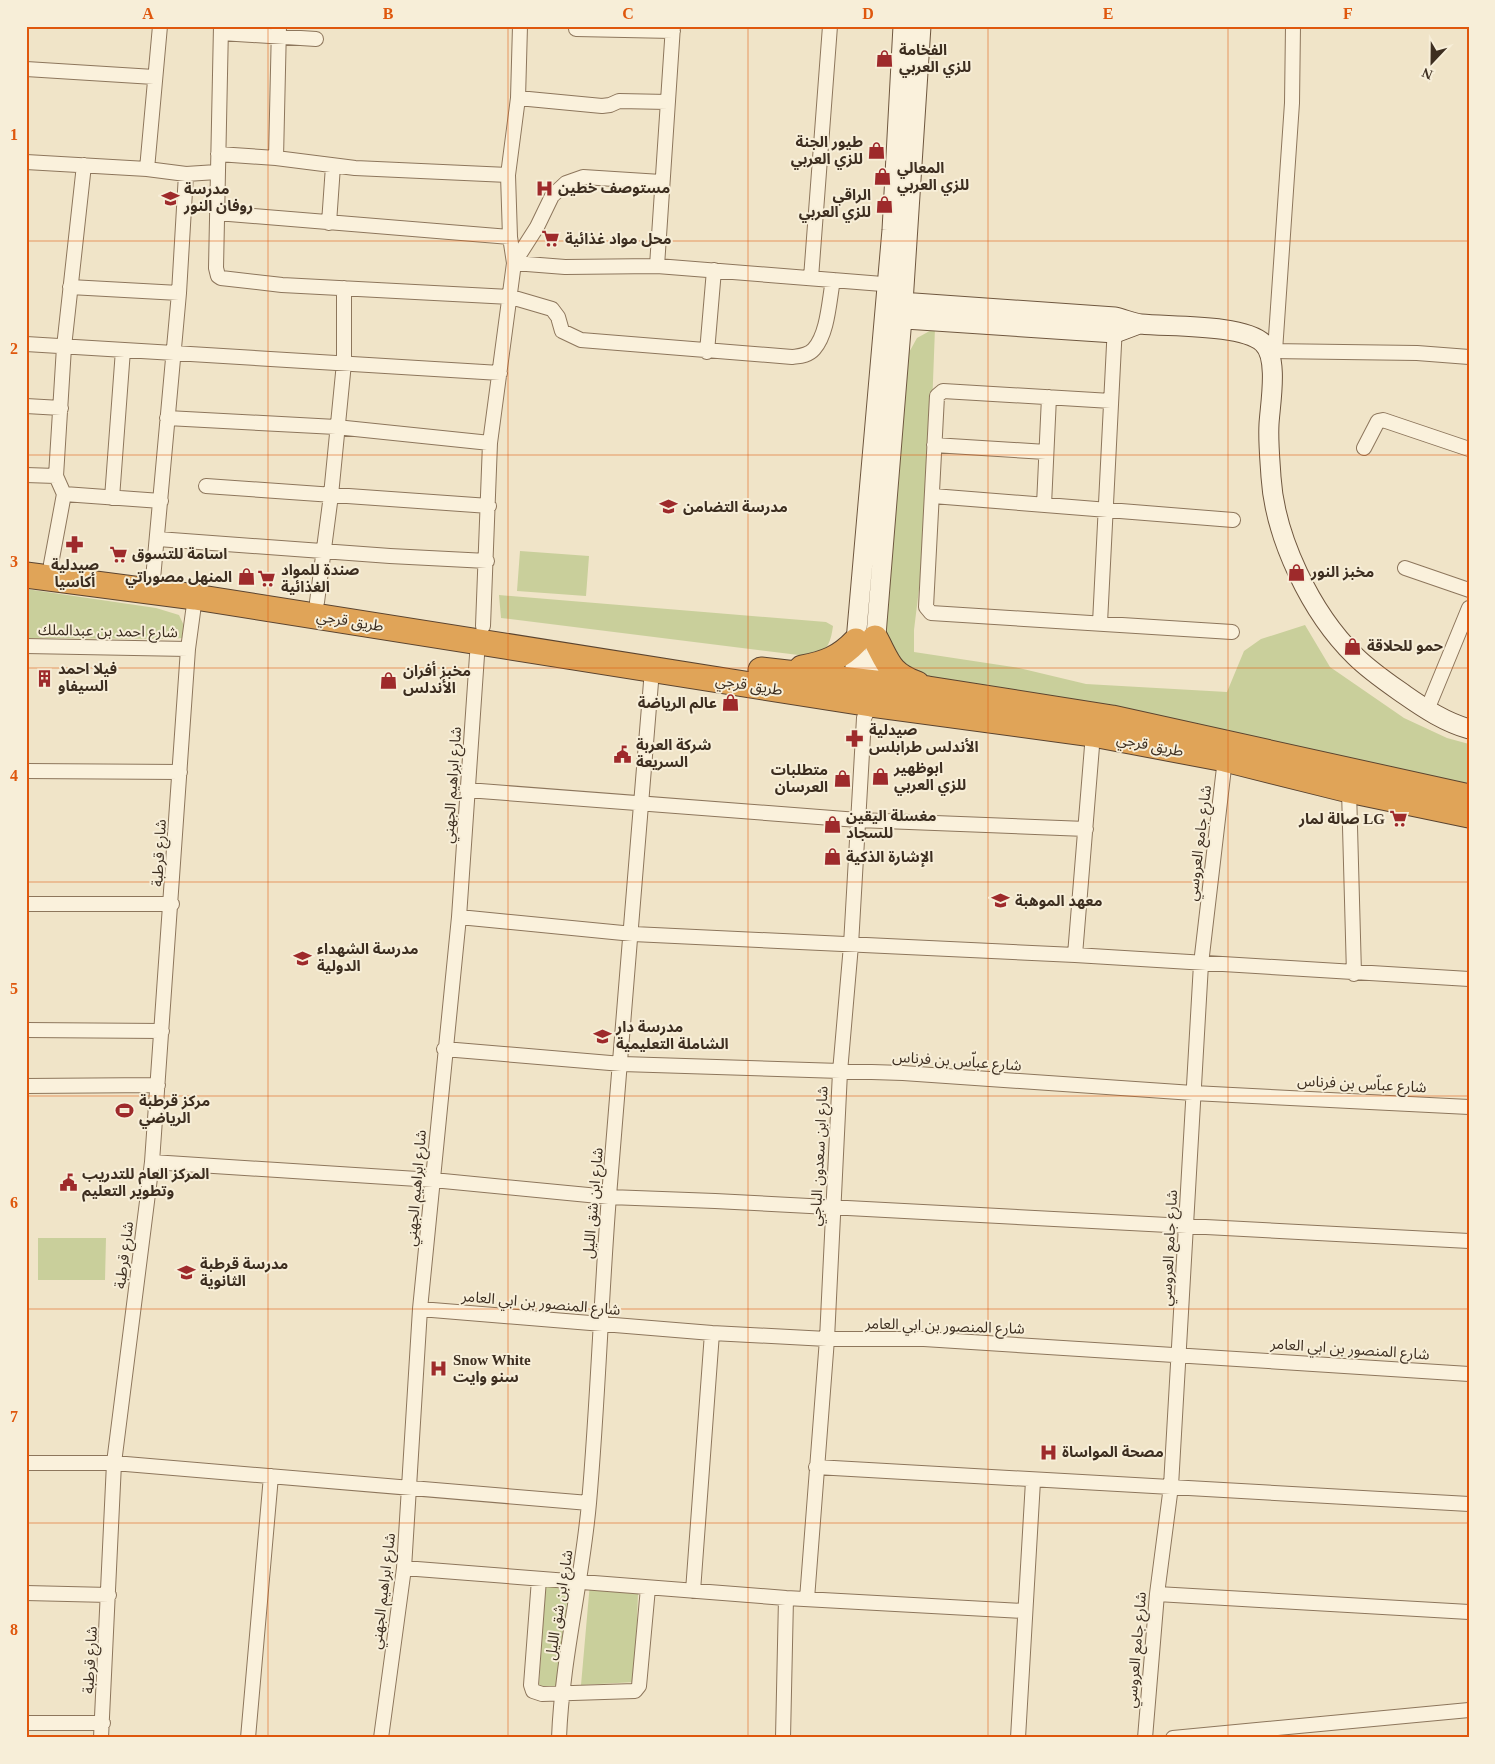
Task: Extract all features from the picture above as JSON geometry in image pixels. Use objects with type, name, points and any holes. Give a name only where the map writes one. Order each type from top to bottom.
[{"type":"highway","name":"طريق قرجي","points":[[26,561],[317,602],[652,670],[863,696],[1093,734],[1225,759],[1349,790],[1469,815]]},
{"type":"highway","name":"طريق قرجي","points":[[26,575],[779,672],[863,696],[928,689],[1112,718],[1469,797]]},
{"type":"highway","points":[[779,672],[829,662],[866,640],[896,674],[928,689]]},
{"type":"street","points":[[147,169],[160,26]]},
{"type":"street","points":[[514,263],[510,237],[508,175],[518,98],[520,26]]},
{"type":"street","points":[[811,278],[830,26]]},
{"type":"street","points":[[895,302],[903,26]]},
{"type":"street","points":[[863,696],[866,640],[895,302],[921,26]]},
{"type":"street","points":[[1293,26],[1292,103],[1272,351],[1269,426],[1271,480],[1282,537],[1321,615],[1344,644],[1379,677],[1427,710],[1469,729]]},
{"type":"street","points":[[576,29],[673,28],[656,266]]},
{"type":"street","points":[[316,39],[279,31],[221,30],[217,172],[216,268],[218,276],[282,284],[511,298],[552,309],[558,317],[562,331],[581,340],[707,352],[792,357],[806,355],[813,350],[822,334],[833,280]]},
{"type":"street","points":[[276,158],[279,31]]},
{"type":"street","points":[[26,69],[154,77]]},
{"type":"street","points":[[518,98],[602,106],[610,106],[619,100],[668,102]]},
{"type":"street","points":[[218,154],[276,158],[333,166],[508,175]]},
{"type":"street","points":[[26,162],[147,169],[186,174],[217,172]]},
{"type":"street","points":[[52,564],[64,494],[56,476],[64,347],[84,166]]},
{"type":"street","points":[[329,223],[333,166]]},
{"type":"street","points":[[152,579],[158,539],[179,293],[186,174]]},
{"type":"street","points":[[514,263],[537,227],[552,196],[566,183],[583,177],[661,182]]},
{"type":"street","points":[[217,213],[510,237]]},
{"type":"street","points":[[514,263],[565,267],[656,266],[833,280],[895,302],[1115,325],[1139,324],[1198,327],[1246,334],[1262,342],[1272,351],[1418,353],[1469,356]]},
{"type":"street","name":"شارع ابراهيم الجهني","points":[[381,1738],[404,1568],[420,1309],[434,1180],[444,1049],[459,917],[467,790],[487,561],[490,444],[511,298],[514,263]]},
{"type":"street","points":[[707,352],[714,270]]},
{"type":"street","points":[[70,287],[179,293]]},
{"type":"street","points":[[317,602],[322,551],[331,495],[336,428],[344,363],[344,288]]},
{"type":"street","points":[[1100,623],[1115,325]]},
{"type":"street","points":[[26,344],[500,373]]},
{"type":"street","points":[[112,498],[123,350]]},
{"type":"street","points":[[1111,401],[943,391],[937,396],[926,607],[931,613],[1232,632]]},
{"type":"street","points":[[1044,505],[1049,398]]},
{"type":"street","points":[[26,406],[61,408]]},
{"type":"street","points":[[167,418],[336,428],[490,444]]},
{"type":"street","points":[[1364,448],[1378,421],[1383,420],[1469,449]]},
{"type":"street","points":[[934,445],[1046,452]]},
{"type":"street","points":[[26,475],[56,476]]},
{"type":"street","points":[[206,486],[489,506]]},
{"type":"street","points":[[64,494],[161,502]]},
{"type":"street","points":[[933,496],[1106,512],[1234,520]]},
{"type":"street","points":[[158,539],[487,561]]},
{"type":"street","points":[[1405,568],[1469,590]]},
{"type":"street","name":"شارع قرطبة","points":[[101,1738],[110,1595],[114,1463],[152,1162],[172,904],[188,650],[195,597]]},
{"type":"street","points":[[1427,710],[1464,634],[1469,608]]},
{"type":"street","name":"شارع احمد بن عبدالملك","points":[[26,646],[188,650]]},
{"type":"street","name":"شارع ابن شق الليل","points":[[559,1738],[561,1695],[581,1581],[589,1503],[609,1197],[633,934],[652,670]]},
{"type":"street","name":"شارع ابن سعدون الباجي","points":[[807,1599],[827,1339],[832,1207],[858,820],[863,696]]},
{"type":"street","points":[[1076,955],[1093,734]]},
{"type":"street","name":"شارع جامع العروسي","points":[[1145,1738],[1157,1594],[1171,1486],[1201,964],[1225,759]]},
{"type":"street","points":[[26,771],[180,772]]},
{"type":"street","points":[[467,790],[642,805],[858,820],[1086,829]]},
{"type":"street","points":[[1349,790],[1354,974]]},
{"type":"street","points":[[26,904],[172,904]]},
{"type":"street","points":[[459,917],[633,934],[1076,955],[1469,980]]},
{"type":"street","points":[[26,1030],[162,1031]]},
{"type":"street","name":"شارع عباّس بن فرناس","points":[[444,1049],[622,1064],[903,1073],[1193,1093],[1469,1107]]},
{"type":"street","points":[[26,1086],[158,1085]]},
{"type":"street","points":[[152,1162],[434,1180],[609,1197],[1469,1241]]},
{"type":"street","name":"شارع المنصور بن ابي العامر","points":[[420,1309],[601,1325],[712,1332],[827,1339],[924,1339],[1469,1374]]},
{"type":"street","points":[[693,1591],[712,1332]]},
{"type":"street","points":[[26,1463],[114,1463],[589,1503]]},
{"type":"street","points":[[816,1467],[1033,1481],[1171,1486],[1469,1504]]},
{"type":"street","points":[[248,1738],[271,1476]]},
{"type":"street","points":[[1018,1738],[1033,1481]]},
{"type":"street","points":[[404,1568],[786,1598],[1024,1611]]},
{"type":"street","points":[[539,1579],[531,1685],[533,1691],[542,1694],[630,1693],[638,1689],[648,1588]]},
{"type":"street","points":[[26,1593],[110,1595]]},
{"type":"street","points":[[1157,1594],[1469,1612]]},
{"type":"street","points":[[783,1738],[786,1598]]},
{"type":"street","points":[[1173,1738],[1469,1710]]},
{"type":"street","points":[[26,1723],[103,1724]]},
{"type":"green space","points":[[935,328],[928,515],[914,630],[914,652],[1019,668],[1086,684],[1227,692],[1244,651],[1261,639],[1305,625],[1330,667],[1404,718],[1447,738],[1469,744],[1469,787],[911,676],[885,635],[907,356],[917,338]]},
{"type":"green space","points":[[520,551],[589,556],[586,596],[517,591]]},
{"type":"green space","points":[[26,589],[156,608],[179,615],[186,630],[183,638],[170,639],[26,638]]},
{"type":"green space","points":[[499,595],[826,622],[833,626],[828,644],[815,657],[501,618]]},
{"type":"green space","points":[[38,1238],[106,1238],[105,1280],[38,1280]]},
{"type":"green space","points":[[590,1583],[638,1593],[635,1682],[581,1685]]},
{"type":"green space","points":[[545,1586],[568,1589],[560,1686],[539,1686]]},
{"type":"place","name":"الفخامة للزي العربي","points":[[885,59]]},
{"type":"place","name":"طيور الجنة للزي العربي","points":[[877,151]]},
{"type":"place","name":"المعالي للزي العربي","points":[[883,177]]},
{"type":"place","name":"مستوصف خطين","points":[[544,188]]},
{"type":"place","name":"مدرسة روفان النور","points":[[170,198]]},
{"type":"place","name":"الراقي للزي العربي","points":[[885,204]]},
{"type":"place","name":"محل مواد غذائية","points":[[551,239]]},
{"type":"place","name":"مدرسة التضامن","points":[[669,507]]},
{"type":"place","name":"صيدلية أكاسيا","points":[[75,544]]},
{"type":"place","name":"اسامة للتسوق","points":[[118,554]]},
{"type":"place","name":"مخبز النور","points":[[1297,572]]},
{"type":"place","name":"المنهل مصوراتي","points":[[246,577]]},
{"type":"place","name":"صندة للمواد الغذائية","points":[[267,579]]},
{"type":"place","name":"حمو للحلاقة","points":[[1353,646]]},
{"type":"place","name":"فيلا احمد السيفاو","points":[[44,678]]},
{"type":"place","name":"مخبز أفران الأندلس","points":[[389,680]]},
{"type":"place","name":"عالم الرياضة","points":[[731,703]]},
{"type":"place","name":"صيدلية الأندلس طرابلس","points":[[855,739]]},
{"type":"place","name":"شركة العربة السريعة","points":[[622,754]]},
{"type":"place","name":"ابوظهير للزي العربي","points":[[880,777]]},
{"type":"place","name":"متطلبات العرسان","points":[[842,779]]},
{"type":"place","name":"صالة لمار LG","points":[[1399,819]]},
{"type":"place","name":"مغسلة اليقين للسجاد","points":[[832,825]]},
{"type":"place","name":"الإشارة الذكية","points":[[832,857]]},
{"type":"place","name":"معهد الموهبة","points":[[1001,901]]},
{"type":"place","name":"مدرسة الشهداء الدولية","points":[[303,958]]},
{"type":"place","name":"مدرسة دار الشاملة التعليمية","points":[[602,1036]]},
{"type":"place","name":"مركز قرطبة الرياضي","points":[[125,1110]]},
{"type":"place","name":"المركز العام للتدريب وتطوير التعليم","points":[[68,1183]]},
{"type":"place","name":"مدرسة قرطبة الثانوية","points":[[186,1273]]},
{"type":"place","name":"Snow White سنو وايت","points":[[439,1369]]},
{"type":"place","name":"مصحة المواساة","points":[[1048,1452]]}]
